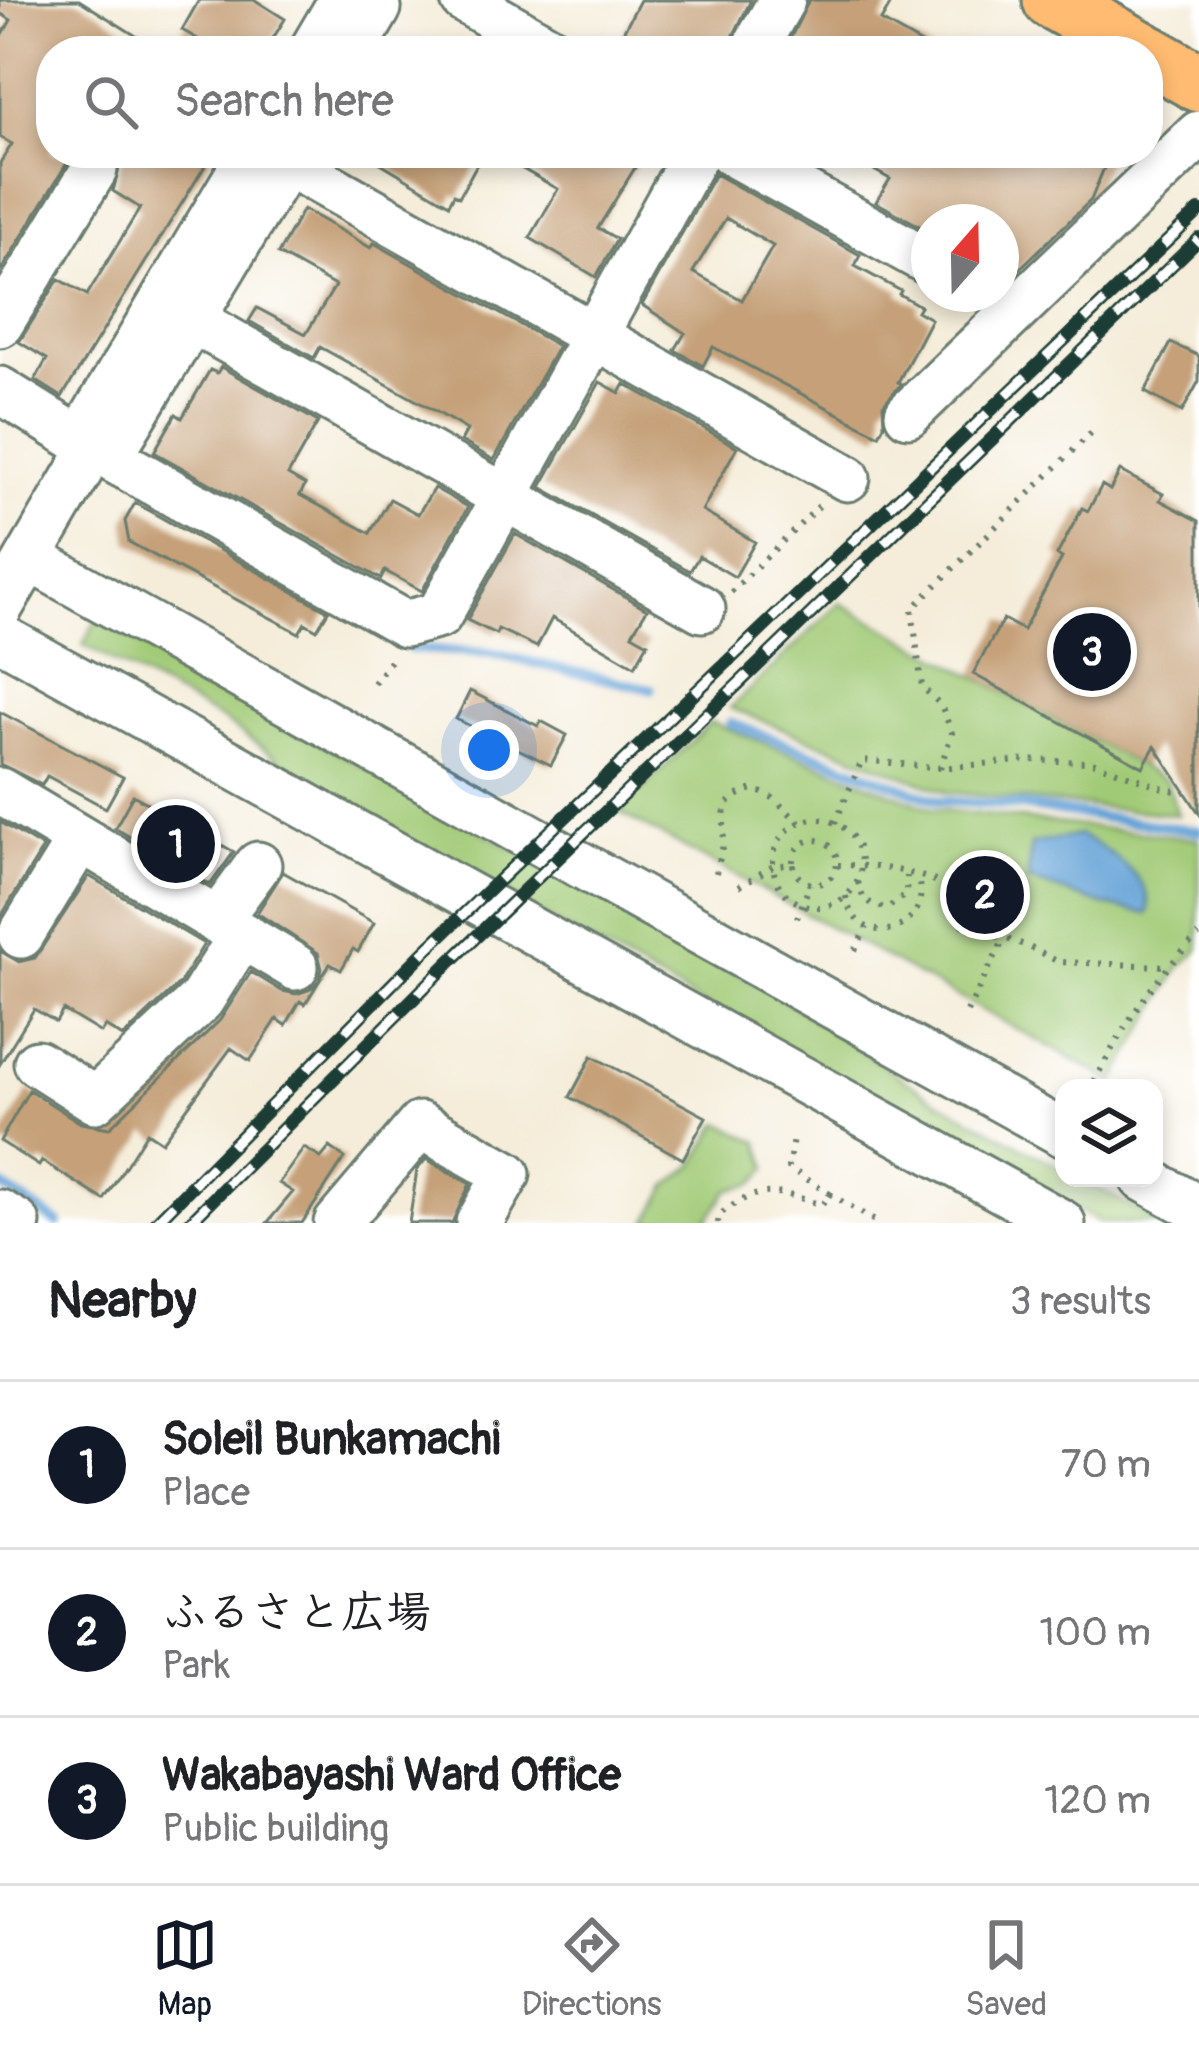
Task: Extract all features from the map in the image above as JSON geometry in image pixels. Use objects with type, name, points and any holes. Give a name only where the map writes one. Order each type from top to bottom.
[{"type":"main road","points":[[1052,0],[1117,36]]},
{"type":"main road","points":[[1163,62],[1199,82]]},
{"type":"street","points":[[321,36],[342,0]]},
{"type":"street","points":[[361,36],[378,8],[374,0]]},
{"type":"street","points":[[464,0],[527,36]]},
{"type":"street","points":[[762,36],[782,0]]},
{"type":"street","points":[[908,414],[1199,134]]},
{"type":"street","points":[[93,448],[86,430],[268,168]]},
{"type":"street","points":[[93,448],[115,447],[191,319],[270,168]]},
{"type":"street","points":[[297,168],[848,478]]},
{"type":"street","points":[[0,390],[93,448],[405,624],[439,615],[688,168]]},
{"type":"street","points":[[759,168],[911,252]]},
{"type":"street","points":[[0,324],[94,170]]},
{"type":"street","points":[[191,319],[702,609]]},
{"type":"street","points":[[0,607],[93,448]]},
{"type":"street","points":[[29,558],[1055,1129]]},
{"type":"street","points":[[0,637],[1062,1223]]},
{"type":"street","points":[[0,791],[296,968]]},
{"type":"street","points":[[21,935],[80,839]]},
{"type":"street","points":[[37,1063],[95,1100],[201,1000],[258,865]]},
{"type":"street","points":[[337,1223],[421,1124],[507,1174],[479,1223]]},
{"type":"street","points":[[1159,1187],[1199,1209]]},
{"type":"street","points":[[0,1213],[17,1223]]},
{"type":"path","points":[[940,768],[952,733],[941,705],[922,687],[913,609],[1097,427]]},
{"type":"path","points":[[702,609],[710,614],[848,478]]},
{"type":"path","points":[[374,683],[404,642]]},
{"type":"path","points":[[835,823],[862,760],[940,768],[1027,760],[1092,762],[1186,792]]},
{"type":"path","points":[[716,873],[723,847],[722,812],[733,796],[753,789],[773,798],[800,823]]},
{"type":"path","points":[[859,879],[846,896],[831,905],[803,905],[780,889],[773,866],[776,847],[800,823],[822,819],[835,823],[855,841],[864,900],[886,909],[906,895],[907,874]]},
{"type":"path","points":[[814,840],[834,850],[838,865],[831,879],[810,884],[798,877],[793,864],[797,850],[814,840]]},
{"type":"path","points":[[739,886],[773,866],[793,864]]},
{"type":"path","points":[[838,865],[883,866],[945,885],[958,894],[963,925],[1025,945],[1059,962],[1166,966]]},
{"type":"path","points":[[846,896],[852,916],[867,927],[886,931],[910,920],[921,898],[919,878]]},
{"type":"path","points":[[958,894],[972,882]]},
{"type":"path","points":[[797,918],[810,884]]},
{"type":"path","points":[[855,950],[867,927]]},
{"type":"path","points":[[1096,1079],[1130,1017],[1166,966],[1199,935]]},
{"type":"path","points":[[967,1012],[1003,941]]},
{"type":"path","points":[[793,1139],[788,1168],[878,1223]]},
{"type":"path","points":[[718,1223],[719,1215],[744,1197],[776,1190],[822,1205],[830,1194]]},
{"type":"green space","points":[[840,603],[1167,781],[1178,815],[946,792],[730,708]]},
{"type":"green space","points":[[97,619],[775,994],[928,1095],[1055,1165],[1055,1187],[1095,1187],[1161,1223],[1101,1223],[347,808],[223,720],[83,645]]},
{"type":"green space","points":[[711,722],[932,809],[1199,839],[1199,950],[1180,967],[1116,1079],[1108,1079],[619,812]]},
{"type":"green space","points":[[720,1123],[759,1142],[768,1168],[754,1184],[728,1190],[705,1223],[647,1223],[668,1186],[694,1165]]},
{"type":"water","points":[[1079,835],[1137,877],[1148,901],[1148,914],[1103,905],[1028,880],[1031,844]]},
{"type":"building","points":[[0,0],[79,0],[136,36],[36,36],[36,168],[64,168],[0,272],[0,163],[12,144],[0,137],[0,39],[11,20],[0,13]]},
{"type":"building","points":[[199,0],[255,0],[285,19],[274,36],[192,36],[182,30]]},
{"type":"building","points":[[640,0],[751,0],[733,36],[621,36]]},
{"type":"building","points":[[809,0],[893,0],[881,21],[908,36],[791,36]]},
{"type":"building","points":[[119,168],[204,168],[62,397],[35,380],[47,359],[19,342],[59,279],[87,295],[140,208],[113,191]]},
{"type":"building","points":[[389,168],[475,168],[459,197],[454,194],[449,204]]},
{"type":"building","points":[[521,168],[635,168],[598,228],[617,239],[596,277],[530,238],[558,189]]},
{"type":"building","points":[[870,168],[1104,168],[1091,200],[1019,269],[1019,204],[911,204],[911,221],[876,202],[890,179]]},
{"type":"building","points":[[715,174],[860,255],[855,266],[901,291],[911,301],[911,312],[931,319],[901,384],[883,405],[884,425],[879,435],[713,347],[703,366],[675,350],[685,333],[642,305]],"holes":[[[726,218],[773,246],[742,300],[693,272]]]},
{"type":"building","points":[[303,209],[371,248],[374,243],[558,346],[494,460],[461,441],[467,430],[435,411],[320,347],[314,358],[249,321],[257,308],[306,334],[335,286],[278,254]]},
{"type":"building","points":[[1171,343],[1199,356],[1199,381],[1182,412],[1145,392]]},
{"type":"building","points":[[221,367],[318,422],[288,475],[305,485],[300,495],[370,533],[390,499],[418,514],[434,488],[468,507],[422,591],[385,571],[381,579],[154,452],[176,414],[182,418],[210,370],[217,373]]},
{"type":"building","points":[[600,382],[620,393],[625,384],[737,447],[702,511],[755,542],[735,577],[699,556],[690,571],[541,487]]},
{"type":"building","points":[[1120,471],[1199,521],[1199,813],[1155,746],[1143,767],[973,674],[1003,619],[1023,630],[1062,558],[1057,555],[1082,508],[1088,511],[1102,485],[1110,490]]},
{"type":"building","points":[[135,503],[328,611],[317,630],[305,623],[299,633],[129,542],[125,521]]},
{"type":"building","points":[[515,534],[647,609],[632,634],[648,643],[635,666],[552,618],[537,647],[467,620]]},
{"type":"building","points":[[470,691],[538,726],[541,721],[567,735],[551,765],[456,719]]},
{"type":"building","points":[[0,712],[123,777],[106,808],[47,776],[42,785],[0,764]]},
{"type":"building","points":[[133,795],[234,852],[210,885],[115,828]]},
{"type":"building","points":[[0,822],[43,848],[0,918]]},
{"type":"building","points":[[283,872],[374,923],[358,952],[353,949],[341,970],[330,964],[286,1025],[277,1019],[250,1061],[231,1048],[162,1142],[147,1132],[104,1200],[0,1141],[29,1090],[81,1123],[109,1128],[220,1020],[251,972],[282,991],[309,990],[322,969],[318,953],[257,913]]},
{"type":"building","points":[[89,876],[204,944],[180,983],[123,1037],[105,1026],[101,1033],[63,1010],[56,1022],[34,1009],[0,1064],[0,951],[19,962],[35,958]]},
{"type":"building","points":[[592,1056],[706,1117],[683,1159],[570,1097]]},
{"type":"building","points":[[330,1147],[345,1158],[302,1223],[267,1223],[293,1192],[279,1183],[304,1148],[321,1158]]},
{"type":"building","points":[[426,1159],[470,1184],[452,1223],[409,1223],[417,1170]]},
{"type":"waterway","points":[[410,649],[489,653],[651,689]]},
{"type":"waterway","points":[[730,723],[939,801],[1020,806],[1199,831]]},
{"type":"waterway","points":[[0,1185],[58,1223]]},
{"type":"railway","points":[[155,1223],[428,948],[1199,211]]},
{"type":"railway","points":[[189,1223],[447,965],[1199,239]]},
{"type":"place","name":"Wakabayashi Ward Office","points":[[1092,652]]},
{"type":"place","name":"Soleil Bunkamachi","points":[[176,844]]},
{"type":"place","name":"ふるさと広場","points":[[985,895]]}]
